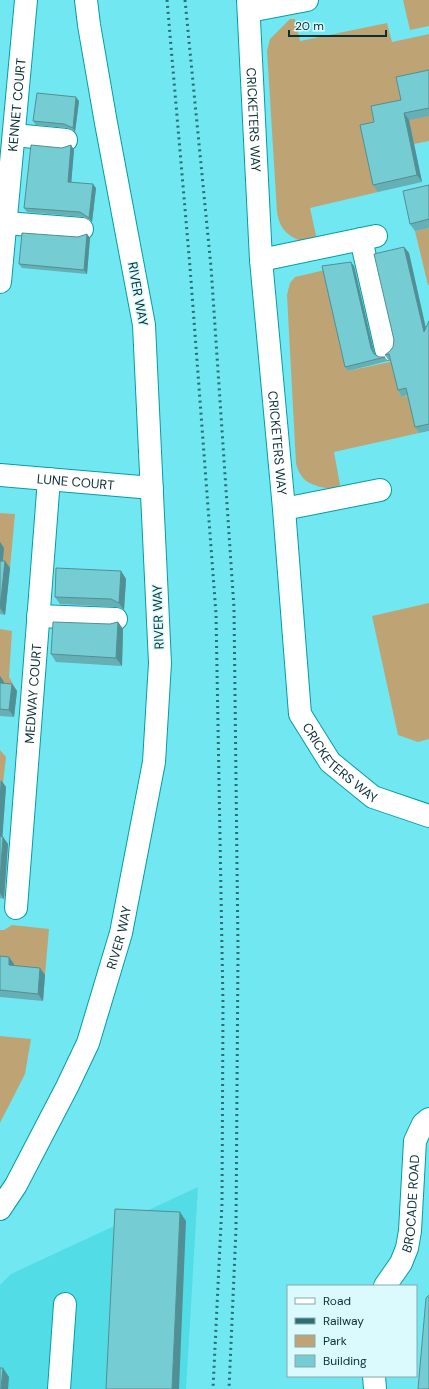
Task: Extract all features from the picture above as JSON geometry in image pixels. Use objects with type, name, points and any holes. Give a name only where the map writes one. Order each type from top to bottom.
[{"type":"street","name":"KENNET COURT","points":[[0,282],[26,0]]},
{"type":"street","name":"RIVER WAY","points":[[0,1209],[16,1185],[67,1087],[88,1042],[121,933],[154,762],[160,663],[144,325],[106,123],[86,0]]},
{"type":"street","points":[[249,6],[307,0]]},
{"type":"street","name":"CRICKETERS WAY","points":[[249,6],[261,260],[284,510],[300,714],[330,762],[373,796],[429,816]]},
{"type":"street","points":[[14,135],[66,140]]},
{"type":"street","points":[[6,223],[82,229]]},
{"type":"street","points":[[261,260],[369,238],[386,350]]},
{"type":"street","name":"LUNE COURT","points":[[0,475],[152,488]]},
{"type":"street","name":"MEDWAY COURT","points":[[16,908],[49,479]]},
{"type":"street","points":[[284,510],[380,490]]},
{"type":"street","points":[[38,616],[116,619]]},
{"type":"street","name":"BROCADE ROAD","points":[[386,1285],[401,1263],[407,1248],[410,1231],[415,1141],[420,1128],[429,1119]]},
{"type":"street","points":[[60,1389],[65,1304]]},
{"type":"street","points":[[374,1377],[374,1389]]},
{"type":"shaded area","points":[[198,1187],[186,1389],[0,1389],[0,1285],[11,1274]]},
{"type":"green space","points":[[403,0],[429,0],[429,26],[410,30]]},
{"type":"green space","points":[[290,19],[295,19],[300,41],[387,23],[392,42],[429,34],[429,78],[370,156],[378,192],[310,208],[317,240],[308,244],[291,236],[283,229],[278,219],[277,212],[267,51],[270,39]]},
{"type":"green space","points":[[429,110],[429,141],[414,144],[407,115]]},
{"type":"green space","points":[[429,228],[429,285],[428,285],[415,231]]},
{"type":"green space","points":[[325,270],[348,371],[394,361],[402,397],[410,395],[419,433],[334,452],[340,485],[333,488],[317,486],[308,482],[300,474],[296,464],[287,295],[290,283],[295,277]]},
{"type":"green space","points":[[0,513],[15,514],[10,568],[0,568]]},
{"type":"green space","points":[[429,603],[429,739],[418,742],[398,735],[372,616]]},
{"type":"green space","points":[[0,629],[12,631],[9,677],[17,691],[3,689],[0,681]]},
{"type":"green space","points":[[0,750],[6,757],[3,783],[6,787],[0,787]]},
{"type":"green space","points":[[12,925],[49,929],[45,975],[0,971],[0,930],[4,930]]},
{"type":"green space","points":[[0,1036],[31,1039],[25,1074],[0,1123]]},
{"type":"building","points":[[429,70],[429,108],[404,113],[417,175],[373,185],[360,125],[374,122],[371,106],[401,100],[396,77]]},
{"type":"building","points":[[37,93],[76,97],[73,128],[64,124],[33,121]]},
{"type":"building","points":[[31,145],[62,148],[71,145],[68,182],[93,184],[89,218],[80,212],[24,208]]},
{"type":"building","points":[[429,185],[429,219],[410,224],[403,191]]},
{"type":"building","points":[[22,233],[78,237],[87,234],[84,270],[19,264]]},
{"type":"building","points":[[404,247],[424,332],[429,321],[429,424],[415,427],[406,388],[398,390],[389,354],[385,355],[393,347],[394,340],[374,254]]},
{"type":"building","points":[[351,262],[371,348],[374,354],[379,357],[385,357],[345,367],[322,266]]},
{"type":"building","points":[[0,561],[5,561],[0,608]]},
{"type":"building","points":[[56,568],[121,571],[119,603],[111,599],[55,597]]},
{"type":"building","points":[[53,622],[110,624],[118,622],[116,658],[51,654]]},
{"type":"building","points":[[0,683],[12,684],[9,710],[0,709]]},
{"type":"building","points":[[0,836],[3,837],[0,881]]},
{"type":"building","points":[[0,956],[9,957],[9,965],[40,968],[38,994],[0,990]]},
{"type":"building","points":[[115,1209],[180,1212],[172,1389],[106,1389]]},
{"type":"building","points":[[429,1295],[429,1389],[418,1389],[426,1298]]},
{"type":"building","points":[[0,1368],[3,1368],[1,1389],[0,1389]]},
{"type":"railway","points":[[167,0],[190,267],[216,614],[223,1005],[222,1203],[213,1389]]},
{"type":"railway","points":[[185,0],[211,267],[234,608],[238,950],[236,1229],[229,1389]]}]
